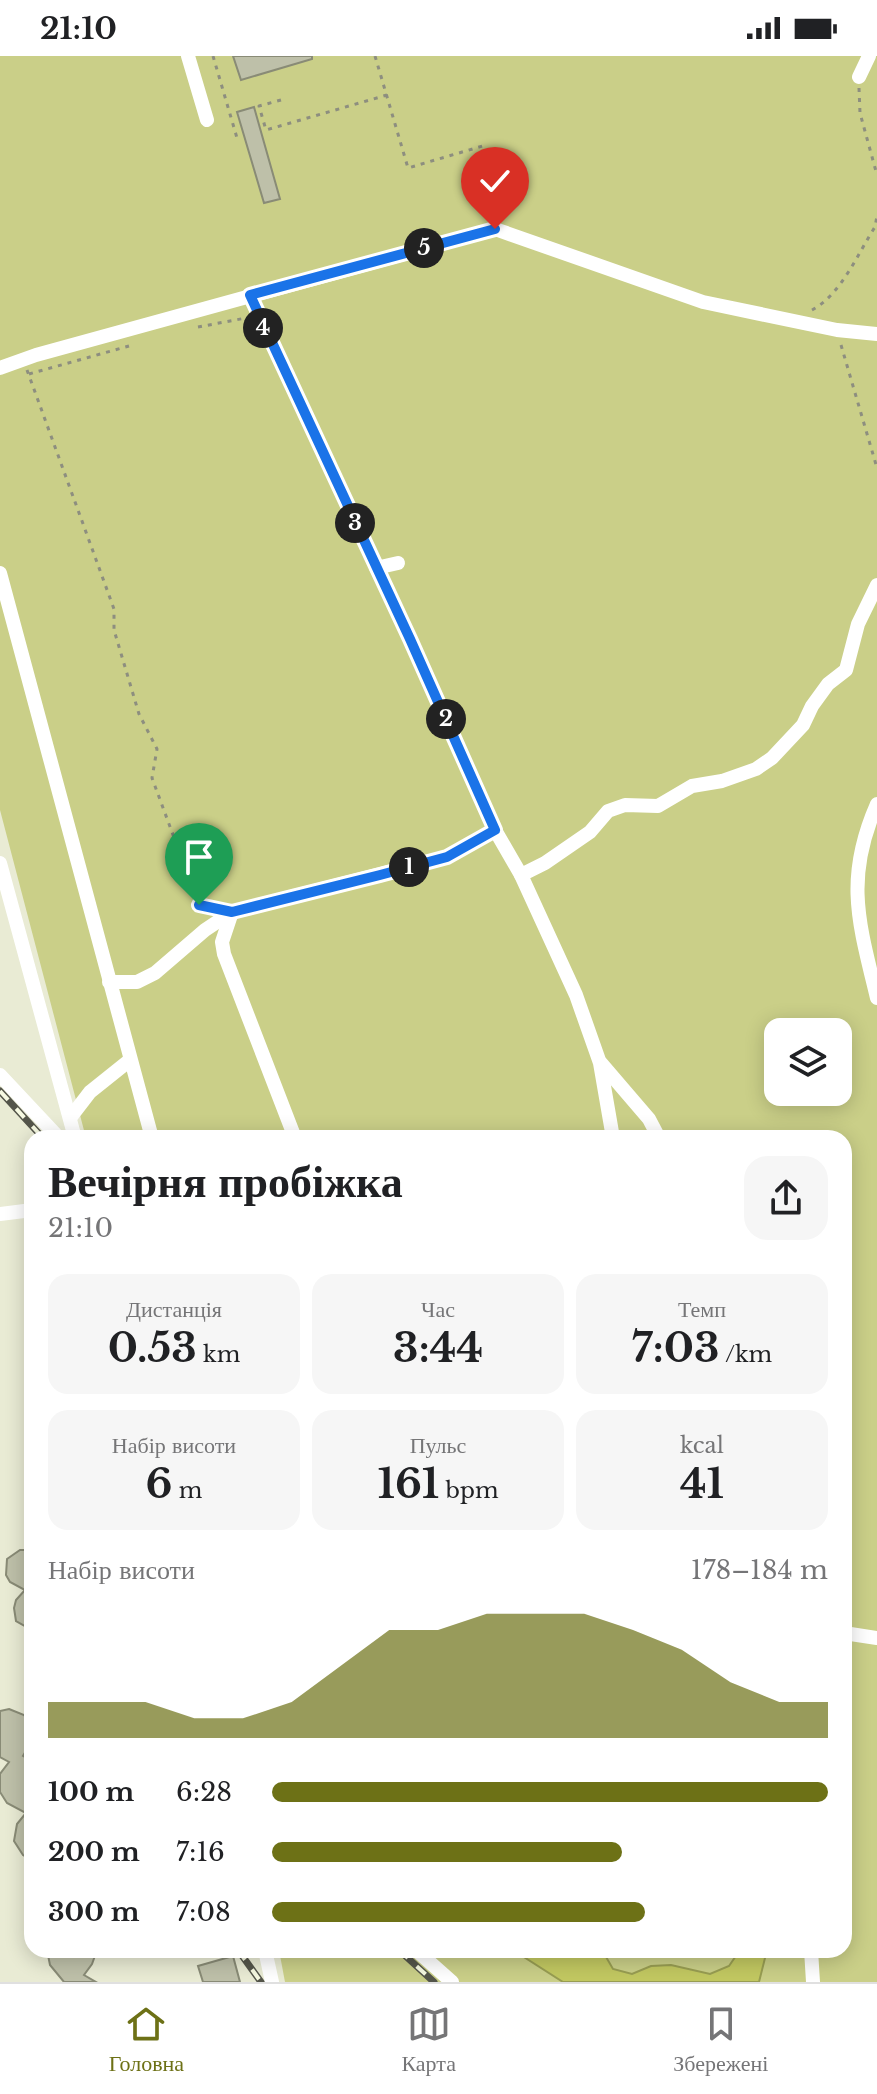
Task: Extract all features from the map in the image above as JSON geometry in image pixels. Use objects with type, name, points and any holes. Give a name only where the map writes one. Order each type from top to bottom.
[{"type":"street","points":[[188,56],[207,120]]},
{"type":"street","points":[[859,77],[869,56]]},
{"type":"street","points":[[0,368],[250,295],[495,229],[703,302],[837,330],[877,334]]},
{"type":"street","points":[[250,295],[495,830],[521,875],[576,995],[600,1063],[607,1130]]},
{"type":"street","points":[[376,568],[398,563]]},
{"type":"street","points":[[0,573],[150,1130]]},
{"type":"street","points":[[521,875],[545,863],[590,832],[608,811],[625,805],[658,806],[692,786],[745,773],[772,758],[803,725],[828,684],[846,670],[858,624],[875,596]]},
{"type":"street","points":[[877,804],[868,825],[856,881],[860,929],[877,998]]},
{"type":"street","points":[[109,982],[137,982],[155,973],[205,930],[232,912],[447,857],[495,830]]},
{"type":"street","points":[[0,863],[73,1130]]},
{"type":"street","points":[[232,912],[222,942],[224,954],[292,1130]]},
{"type":"street","points":[[70,1118],[90,1092],[130,1060]]},
{"type":"street","points":[[600,1063],[649,1119],[655,1130]]},
{"type":"street","points":[[0,1075],[52,1130]]},
{"type":"street","points":[[0,1214],[24,1211]]},
{"type":"street","points":[[852,1634],[877,1638]]},
{"type":"street","points":[[267,1958],[272,1982]]},
{"type":"street","points":[[425,1958],[452,1982]]},
{"type":"street","points":[[812,1958],[813,1982]]},
{"type":"path","points":[[213,56],[237,138]]},
{"type":"path","points":[[375,56],[408,168],[486,145]]},
{"type":"path","points":[[859,77],[860,113],[877,175]]},
{"type":"path","points":[[281,100],[259,106],[266,130],[387,95]]},
{"type":"path","points":[[794,320],[821,305],[838,285],[875,227],[877,216]]},
{"type":"path","points":[[875,227],[877,234]]},
{"type":"path","points":[[193,328],[257,315]]},
{"type":"path","points":[[837,330],[877,468]]},
{"type":"path","points":[[29,374],[133,345]]},
{"type":"path","points":[[23,359],[114,609],[114,630],[139,714],[157,749],[152,778],[199,905],[232,912]]},
{"type":"shaded area","points":[[0,56],[877,56],[877,1982],[285,1982],[280,1958],[852,1958],[852,1130],[84,1130],[0,810]]},
{"type":"shaded area","points":[[526,1958],[607,1958],[613,1969],[632,1974],[651,1966],[671,1965],[710,1974],[729,1966],[734,1958],[765,1958],[759,1982],[563,1982]]},
{"type":"building","points":[[233,56],[312,56],[312,59],[241,80]]},
{"type":"building","points":[[254,107],[280,199],[264,203],[237,112]]},
{"type":"building","points":[[24,1550],[24,1589],[10,1582],[6,1575],[7,1559]]},
{"type":"building","points":[[24,1591],[24,1626],[16,1621],[16,1600]]},
{"type":"building","points":[[9,1709],[24,1715],[24,1812],[7,1803],[0,1792],[0,1774],[9,1762],[0,1757],[0,1711]]},
{"type":"building","points":[[24,1815],[24,1856],[14,1841],[17,1824]]},
{"type":"building","points":[[49,1958],[94,1958],[84,1975],[96,1982],[64,1982],[50,1965]]},
{"type":"building","points":[[234,1958],[240,1982],[203,1982],[198,1966]]},
{"type":"railway","points":[[0,1091],[36,1130]]},
{"type":"railway","points":[[244,1958],[261,1982]]},
{"type":"railway","points":[[408,1958],[434,1982]]},
{"type":"route","points":[[199,905],[232,912],[380,875],[447,857],[495,830],[250,295],[495,229]]}]
